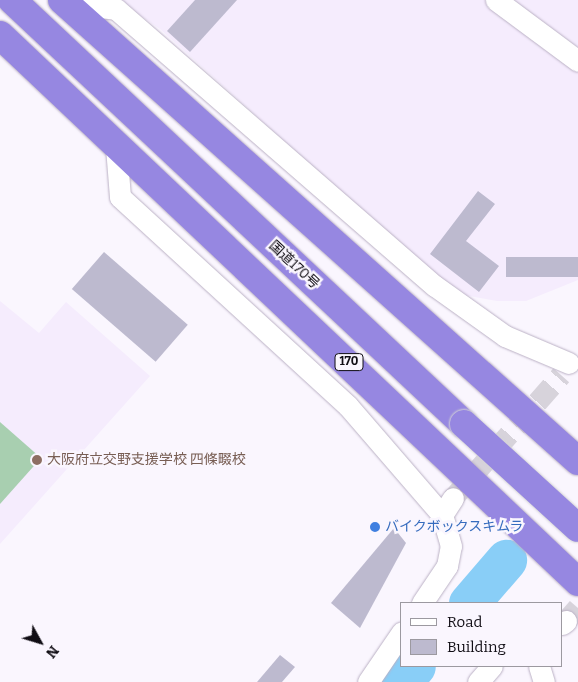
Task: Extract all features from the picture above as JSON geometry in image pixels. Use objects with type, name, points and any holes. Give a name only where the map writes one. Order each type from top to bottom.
[{"type":"highway","name":"国道170号","points":[[12,0],[464,424],[578,528]]},
{"type":"highway","points":[[64,2],[578,461]]},
{"type":"highway","name":"170","points":[[0,35],[116,147],[338,350],[445,460],[578,582]]},
{"type":"street","points":[[496,0],[578,61]]},
{"type":"street","points":[[64,2],[116,9],[435,286],[505,336],[569,364]]},
{"type":"street","points":[[116,147],[120,197],[348,406],[448,506],[451,546],[447,566],[423,602]]},
{"type":"street","points":[[368,682],[400,635]]},
{"type":"street","points":[[478,682],[491,667]]},
{"type":"street","points":[[539,667],[544,682]]},
{"type":"shaded area","points":[[117,0],[485,0],[523,31],[548,45],[578,73],[578,280],[526,301],[497,301],[464,295],[439,281],[160,29]]},
{"type":"shaded area","points":[[508,0],[578,0],[578,47],[555,31]]},
{"type":"shaded area","name":"大阪府立交野支援学校 四條畷校","points":[[0,301],[39,333],[66,302],[150,376],[0,544]]},
{"type":"green space","points":[[0,422],[41,458],[0,504]]},
{"type":"building","points":[[195,0],[237,0],[190,52],[167,31]]},
{"type":"building","points":[[478,191],[495,204],[466,241],[499,266],[479,292],[430,254]]},
{"type":"building","points":[[104,252],[188,325],[156,362],[72,289]]},
{"type":"building","points":[[506,257],[578,257],[578,277],[506,277]]},
{"type":"building","points":[[394,528],[406,543],[360,628],[331,603]]},
{"type":"building","points":[[280,655],[295,667],[282,682],[257,682]]},
{"type":"waterway","points":[[470,602],[506,560]]},
{"type":"waterway","points":[[401,682],[414,667]]},
{"type":"tunnel","points":[[453,498],[561,375]]},
{"type":"tunnel","points":[[566,621],[578,607]]},
{"type":"place","name":"大阪府立交野支援学校 四條畷校","points":[[37,460]]},
{"type":"place","name":"バイクボックスキムラ","points":[[375,527]]}]
